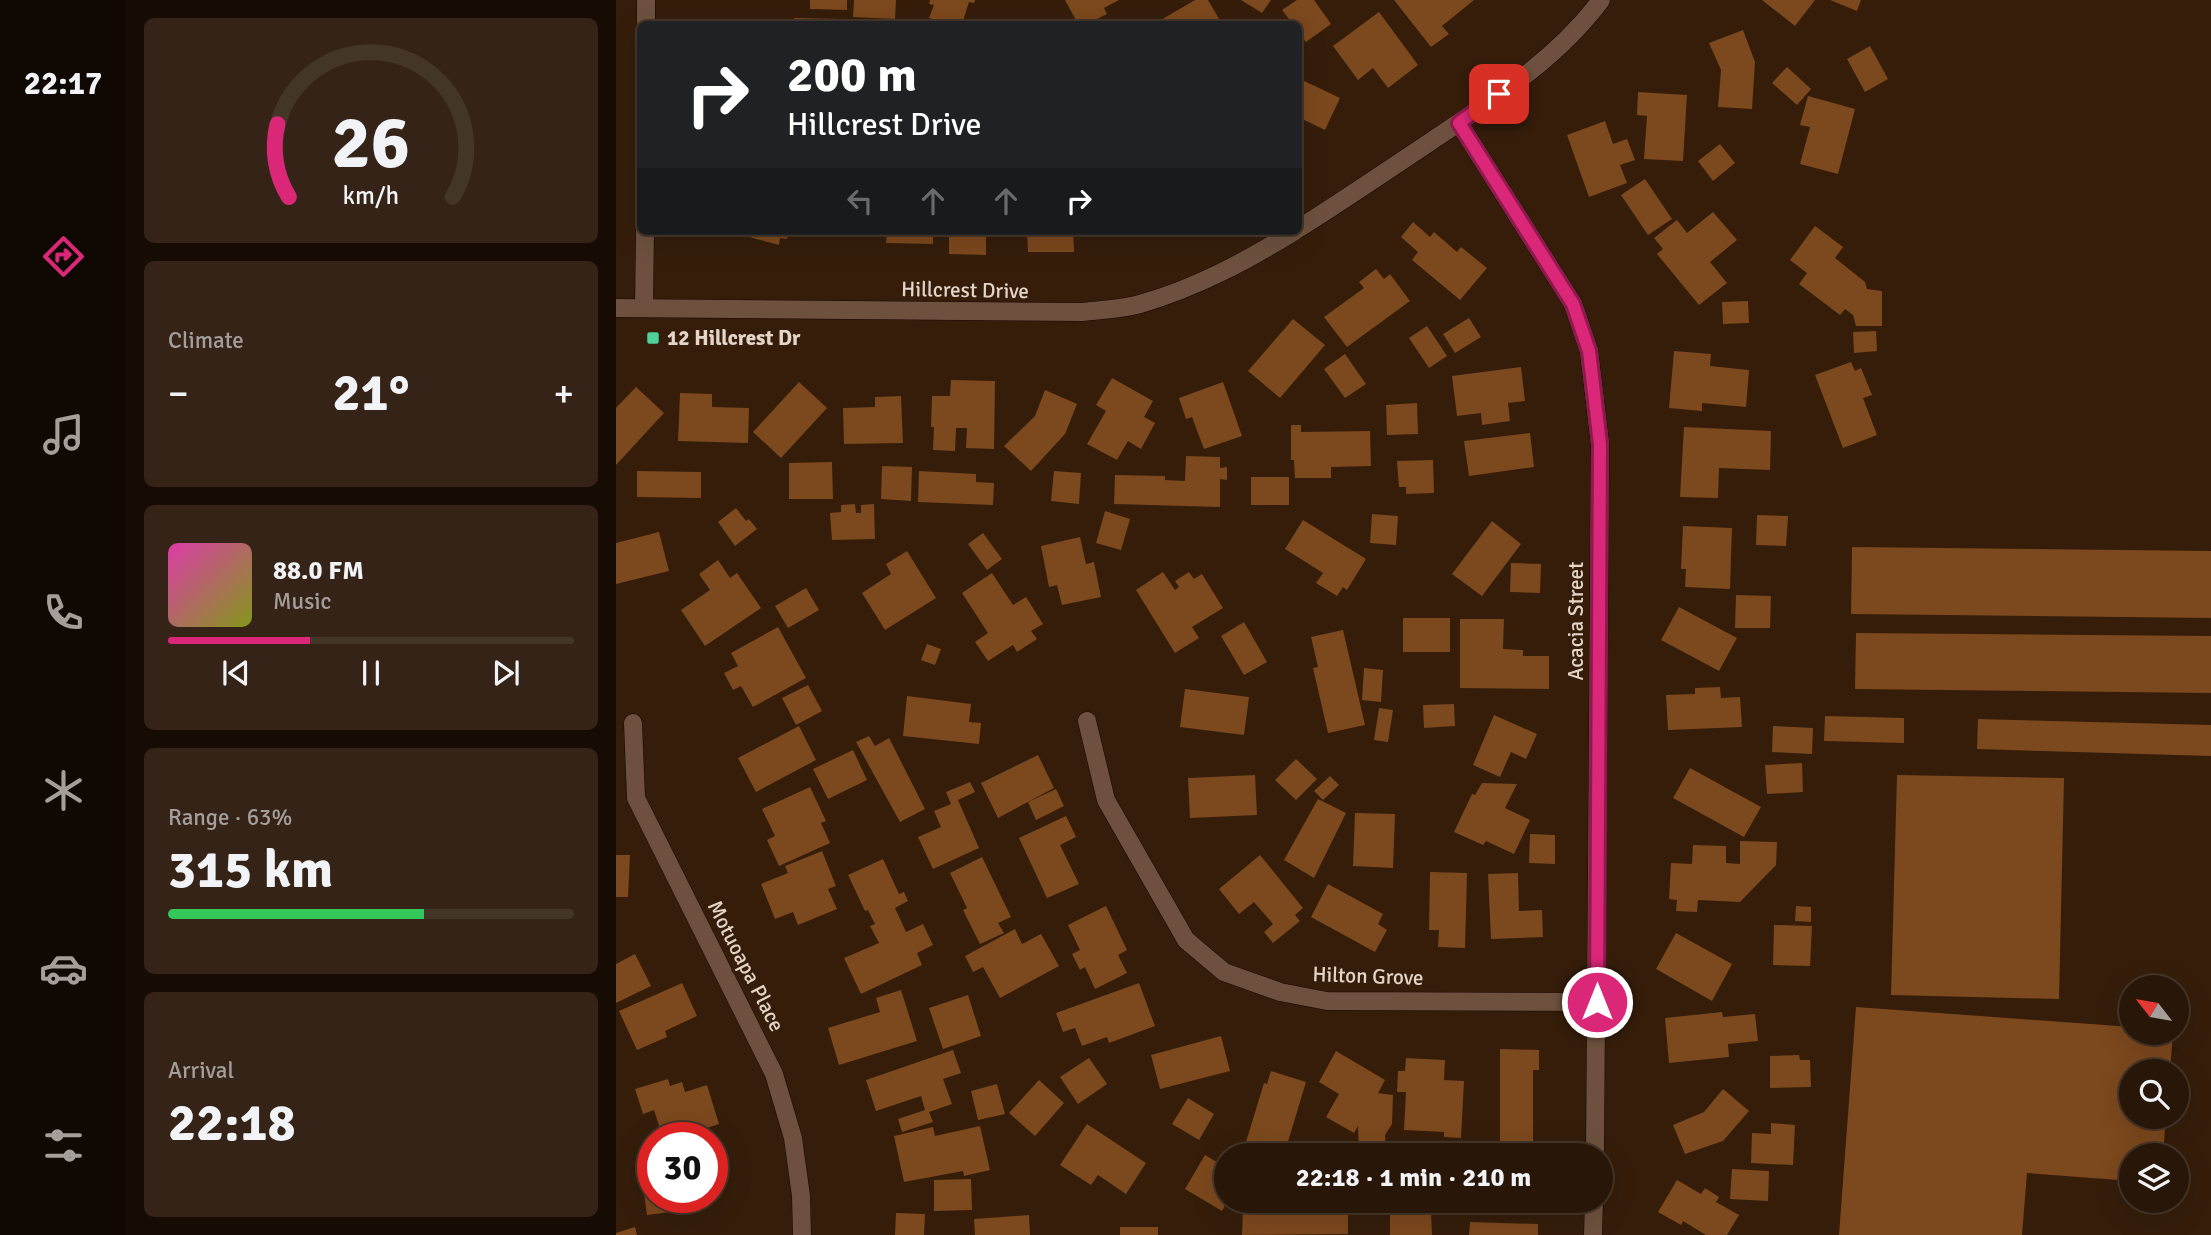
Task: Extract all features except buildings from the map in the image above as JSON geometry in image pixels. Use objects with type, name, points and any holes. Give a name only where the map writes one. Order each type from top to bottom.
[{"type":"street","points":[[646,0],[646,21]]},
{"type":"street","name":"Hillcrest Drive","points":[[1302,227],[1459,123],[1539,65],[1584,22],[1601,0]]},
{"type":"street","name":"Acacia Street","points":[[1459,123],[1573,304],[1589,351],[1600,444],[1595,1143]]},
{"type":"street","points":[[644,309],[645,235]]},
{"type":"street","name":"Hillcrest Drive","points":[[616,308],[1082,312],[1138,305],[1191,286],[1247,261],[1289,235]]},
{"type":"street","name":"Hilton Grove","points":[[1087,721],[1106,800],[1186,940],[1224,972],[1280,992],[1327,1001],[1597,1002]]},
{"type":"street","name":"Motuoapa Place","points":[[633,723],[636,798],[774,1074],[793,1138],[801,1196],[802,1235]]},
{"type":"street","points":[[1593,1235],[1594,1213]]},
{"type":"place","name":"12 Hillcrest Dr","points":[[653,338]]},
{"type":"route","points":[[1499,94],[1459,123],[1573,304],[1589,351],[1596,397],[1600,444],[1597,1002]]}]
